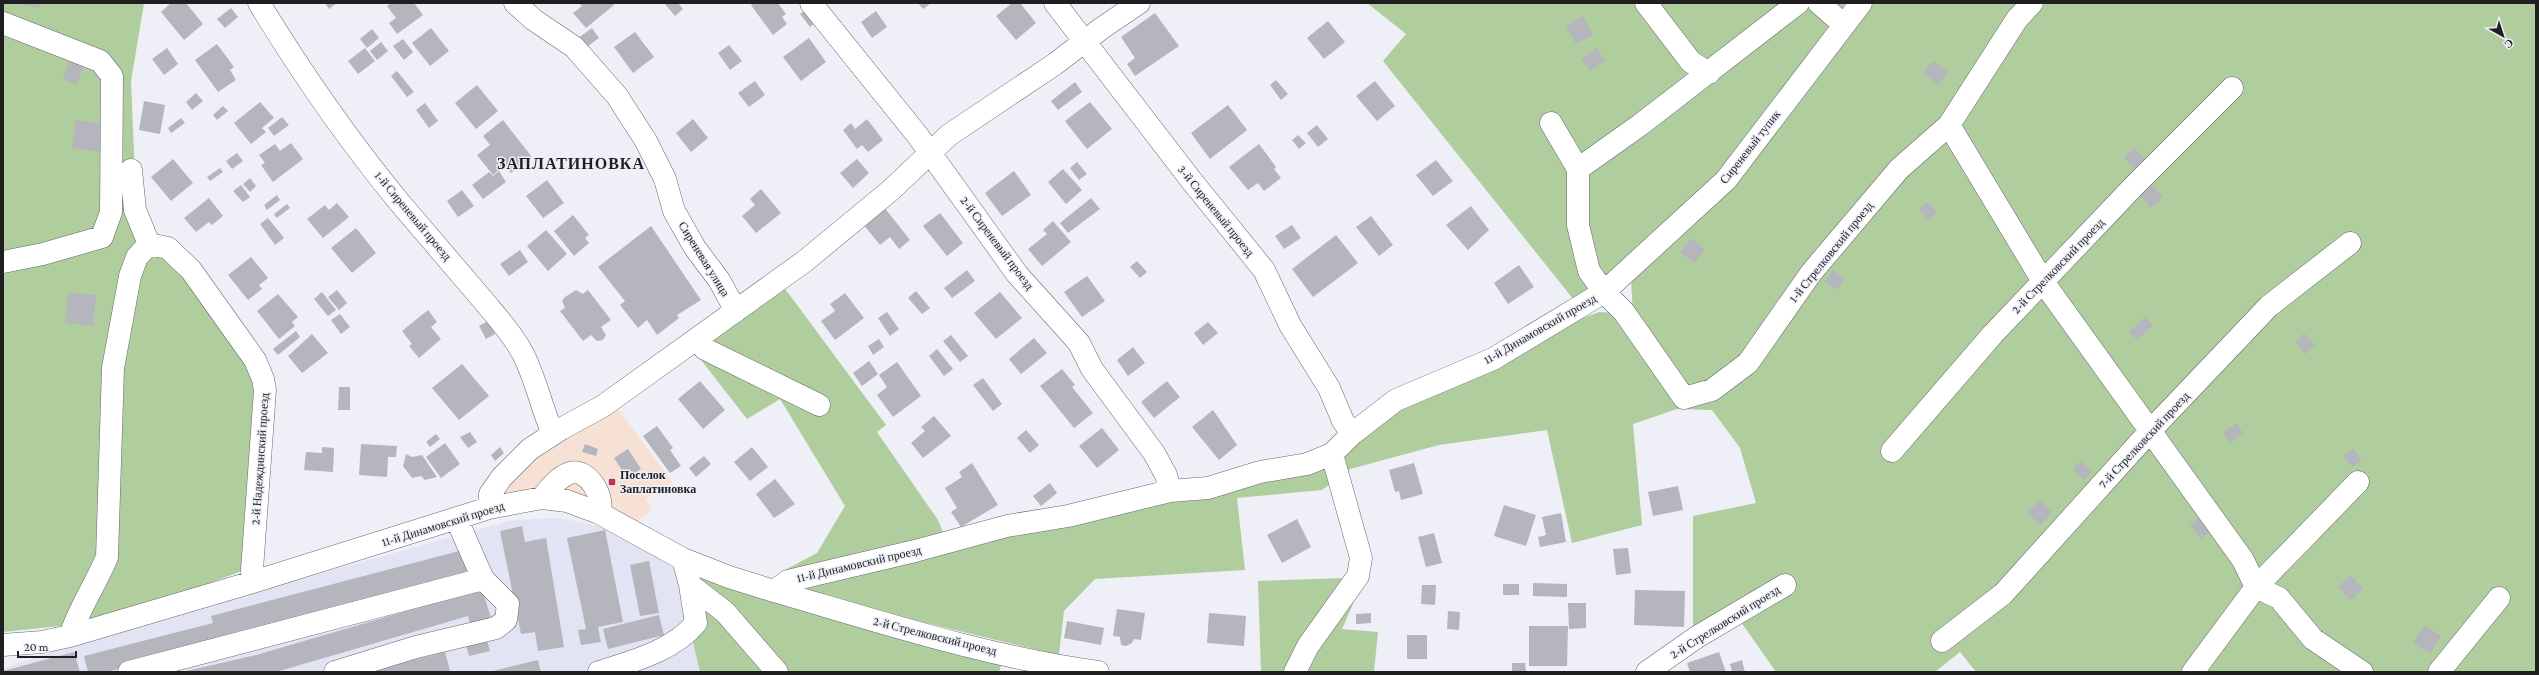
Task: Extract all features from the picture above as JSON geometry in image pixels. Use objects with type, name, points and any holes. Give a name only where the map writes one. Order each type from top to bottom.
[{"type":"street","name":"1-й Сиреневый проезд","points":[[259,3],[287,49],[342,127],[399,202],[498,319],[522,351],[531,372],[543,413],[553,434]]},
{"type":"street","name":"Сиреневая улица","points":[[516,3],[534,20],[574,48],[617,96],[646,141],[665,179],[674,212],[695,248],[719,280],[736,311]]},
{"type":"street","name":"2-й Сиреневый проезд","points":[[811,3],[918,136],[1017,274],[1079,343],[1092,369],[1154,453],[1166,475],[1170,491]]},
{"type":"street","name":"3-й Сиреневый проезд","points":[[1055,3],[1085,40],[1191,180],[1264,270],[1290,325],[1329,388],[1343,420],[1352,434]]},
{"type":"street","points":[[489,508],[490,494],[502,477],[530,449],[602,406],[805,261],[891,190],[949,135],[1055,64],[1085,40],[1140,3]]},
{"type":"street","points":[[1646,3],[1691,62],[1708,73]]},
{"type":"street","points":[[1578,169],[1708,73],[1798,3]]},
{"type":"street","points":[[1820,3],[1844,25]]},
{"type":"street","name":"Сиреневый тупик","points":[[1604,292],[1726,180],[1861,3]]},
{"type":"street","name":"1-й Стрелковский проезд","points":[[1604,292],[1624,312],[1684,398],[1712,390],[1748,363],[1811,273],[1899,170],[1949,125],[2017,19],[2032,3]]},
{"type":"street","points":[[3,23],[100,61],[112,76],[111,212],[102,237],[43,254],[3,262]]},
{"type":"street","name":"2-й Стрелковский проезд","points":[[1892,451],[1993,334],[2044,283],[2134,186],[2232,88]]},
{"type":"street","points":[[1551,123],[1578,169],[1578,225],[1589,271],[1604,292]]},
{"type":"street","points":[[1949,125],[2044,283],[2243,560],[2256,586],[2279,598],[2313,639],[2362,672]]},
{"type":"street","points":[[70,636],[75,618],[97,582],[106,557],[113,368],[130,276],[137,257],[149,244],[135,210],[131,170]]},
{"type":"street","name":"7-й Стрелковский проезд","points":[[1942,641],[2003,594],[2151,430],[2270,306],[2350,243]]},
{"type":"street","name":"2-й Надеждинский проезд","points":[[149,244],[168,248],[191,270],[255,360],[263,379],[265,390],[252,570],[253,582]]},
{"type":"street","name":"11-й Динамовский проезд","points":[[3,645],[42,642],[70,636],[457,520],[489,508],[542,498],[567,501],[599,513],[684,559],[729,577],[774,591],[788,581],[915,551],[1007,526],[1068,516],[1170,491],[1208,488],[1260,472],[1307,464],[1332,454],[1352,434],[1396,400],[1493,359],[1604,292]]},
{"type":"street","points":[[696,340],[705,349],[819,405]]},
{"type":"street","points":[[1295,672],[1308,646],[1358,576],[1361,558],[1332,454]]},
{"type":"street","points":[[542,498],[556,482],[570,472],[582,474],[597,490],[602,500],[599,513]]},
{"type":"street","points":[[2193,672],[2256,586],[2358,482]]},
{"type":"street","points":[[335,672],[416,647],[496,628],[506,620],[508,604],[483,579],[457,520]]},
{"type":"street","points":[[599,672],[643,658],[686,636],[696,623],[684,559]]},
{"type":"street","points":[[130,672],[483,579]]},
{"type":"street","points":[[690,585],[725,612],[777,672]]},
{"type":"street","name":"2-й Стрелковский проезд","points":[[1647,672],[1697,637],[1785,585]]},
{"type":"street","name":"2-й Стрелковский проезд","points":[[774,591],[862,618],[1006,654],[1098,672]]},
{"type":"street","points":[[2439,672],[2499,598]]},
{"type":"shaded area","points":[[616,406],[672,482],[646,499],[652,510],[635,524],[544,489],[504,493],[507,479],[537,454]]},
{"type":"shaded area","points":[[560,518],[597,526],[628,537],[661,555],[682,580],[685,608],[700,672],[3,672],[3,669],[96,636],[513,520]]},
{"type":"green space","points":[[3,3],[144,3],[131,81],[136,201],[162,255],[185,275],[257,381],[242,571],[169,598],[79,624],[3,632]]},
{"type":"green space","points":[[1367,3],[1846,3],[1718,174],[1609,274],[1574,300],[1383,61],[1406,34]]},
{"type":"green space","points":[[1871,3],[2536,3],[2536,672],[1976,672],[1960,652],[1935,672],[1776,672],[1741,622],[1693,632],[1693,516],[1756,503],[1740,448],[1712,410],[1677,409],[1633,424],[1642,525],[1572,543],[1547,430],[1439,445],[1350,469],[1322,490],[1237,498],[1245,570],[1095,579],[1064,611],[1059,655],[843,603],[797,587],[1359,439],[1397,408],[1561,326],[1599,312],[1633,314],[1631,281]]},
{"type":"green space","points":[[783,286],[886,425],[877,432],[938,520],[945,537],[786,575],[785,570],[817,553],[845,506],[780,399],[747,419],[694,351]]},
{"type":"green space","points":[[699,577],[1002,663],[999,672],[700,672],[685,608]]},
{"type":"green space","points":[[1346,578],[1359,590],[1342,629],[1378,632],[1374,672],[1261,672],[1258,581]]},
{"type":"building","points":[[17,3],[40,3],[39,8]]},
{"type":"building","points":[[171,3],[186,3],[203,24],[184,40],[161,12]]},
{"type":"building","points":[[325,3],[337,3],[329,9]]},
{"type":"building","points":[[391,3],[414,3],[423,15],[397,34],[389,23],[396,18],[387,6]]},
{"type":"building","points":[[579,3],[613,3],[614,5],[586,28],[573,13],[582,6]]},
{"type":"building","points":[[664,3],[678,3],[683,9],[675,16]]},
{"type":"building","points":[[753,3],[778,3],[786,14],[782,17],[787,24],[773,35],[751,5]]},
{"type":"building","points":[[918,3],[931,3],[923,9]]},
{"type":"building","points":[[1012,3],[1020,3],[1036,23],[1016,40],[996,16]]},
{"type":"building","points":[[231,8],[238,17],[225,28],[217,19]]},
{"type":"building","points":[[806,10],[816,22],[810,27],[800,14]]},
{"type":"building","points":[[876,11],[887,27],[872,38],[861,22]]},
{"type":"building","points":[[1155,13],[1179,46],[1135,76],[1127,64],[1135,58],[1121,37]]},
{"type":"building","points":[[1583,16],[1593,35],[1576,44],[1566,26]]},
{"type":"building","points":[[1328,21],[1345,42],[1324,59],[1307,38]]},
{"type":"building","points":[[431,28],[449,51],[430,66],[412,43]]},
{"type":"building","points":[[592,28],[599,38],[584,49],[577,39]]},
{"type":"building","points":[[372,29],[379,38],[367,48],[360,39]]},
{"type":"building","points":[[635,32],[654,57],[633,73],[614,47]]},
{"type":"building","points":[[809,38],[826,62],[801,81],[783,57]]},
{"type":"building","points":[[403,39],[413,52],[404,60],[393,46]]},
{"type":"building","points":[[381,42],[388,51],[377,60],[370,51]]},
{"type":"building","points":[[217,44],[234,67],[230,70],[236,80],[218,92],[195,60]]},
{"type":"building","points":[[729,45],[742,61],[730,70],[718,53]]},
{"type":"building","points":[[167,48],[178,64],[164,75],[152,59]]},
{"type":"building","points":[[365,48],[375,61],[358,74],[348,61]]},
{"type":"building","points":[[1596,48],[1605,60],[1590,71],[1581,59]]},
{"type":"building","points":[[70,60],[84,66],[77,84],[63,79]]},
{"type":"building","points":[[1933,61],[1948,72],[1938,85],[1923,73]]},
{"type":"building","points":[[397,71],[414,92],[407,97],[391,76]]},
{"type":"building","points":[[1276,80],[1288,94],[1281,100],[1270,85]]},
{"type":"building","points":[[755,81],[765,95],[749,107],[738,93]]},
{"type":"building","points":[[1375,81],[1395,106],[1377,121],[1356,96]]},
{"type":"building","points":[[1075,82],[1082,92],[1058,110],[1051,101]]},
{"type":"building","points":[[477,85],[498,111],[476,129],[455,103]]},
{"type":"building","points":[[196,93],[203,101],[192,110],[186,102]]},
{"type":"building","points":[[144,101],[165,105],[160,134],[139,130]]},
{"type":"building","points":[[260,102],[274,118],[262,128],[266,132],[251,144],[234,123]]},
{"type":"building","points":[[1090,102],[1112,129],[1087,149],[1065,121]]},
{"type":"building","points":[[425,103],[438,121],[429,128],[416,110]]},
{"type":"building","points":[[1228,105],[1247,130],[1210,159],[1191,133]]},
{"type":"building","points":[[223,106],[228,111],[217,120],[213,115]]},
{"type":"building","points":[[282,117],[289,125],[274,136],[268,128]]},
{"type":"building","points":[[181,118],[185,123],[171,133],[168,128]]},
{"type":"building","points":[[693,119],[708,138],[691,152],[676,133]]},
{"type":"building","points":[[867,119],[883,140],[868,152],[862,145],[857,149],[843,130],[851,123],[855,129]]},
{"type":"building","points":[[76,120],[103,124],[100,152],[72,148]]},
{"type":"building","points":[[503,120],[532,157],[511,173],[505,165],[493,175],[477,155],[490,145],[483,136]]},
{"type":"building","points":[[1317,125],[1328,139],[1318,147],[1307,133]]},
{"type":"building","points":[[1298,135],[1306,143],[1299,149],[1292,140]]},
{"type":"building","points":[[291,143],[303,159],[273,182],[261,165],[265,163],[259,155],[275,144],[280,151]]},
{"type":"building","points":[[1259,144],[1276,167],[1274,169],[1281,178],[1264,191],[1258,183],[1248,190],[1229,167]]},
{"type":"building","points":[[2134,148],[2146,161],[2135,170],[2124,157]]},
{"type":"building","points":[[237,153],[243,161],[232,169],[226,161]]},
{"type":"building","points":[[173,159],[193,183],[171,201],[151,177]]},
{"type":"building","points":[[857,159],[869,173],[853,188],[840,173]]},
{"type":"building","points":[[1436,160],[1453,181],[1433,196],[1416,175]]},
{"type":"building","points":[[1077,162],[1087,174],[1079,180],[1070,168]]},
{"type":"building","points":[[220,168],[223,172],[210,181],[207,177]]},
{"type":"building","points":[[1063,169],[1082,190],[1066,204],[1048,182]]},
{"type":"building","points":[[499,171],[506,182],[483,199],[472,185],[489,172],[493,176]]},
{"type":"building","points":[[1014,171],[1031,195],[1002,216],[985,193]]},
{"type":"building","points":[[250,178],[256,186],[250,192],[243,184]]},
{"type":"building","points":[[547,180],[564,203],[543,218],[526,196]]},
{"type":"building","points":[[2149,182],[2163,197],[2151,208],[2137,193]]},
{"type":"building","points":[[241,185],[250,197],[243,202],[233,191]]},
{"type":"building","points":[[761,189],[781,213],[756,233],[742,216],[755,205],[750,199]]},
{"type":"building","points":[[462,190],[474,206],[458,217],[447,201]]},
{"type":"building","points":[[277,195],[280,200],[267,210],[264,205]]},
{"type":"building","points":[[209,198],[223,216],[212,225],[209,222],[196,232],[184,218]]},
{"type":"building","points":[[1091,198],[1100,209],[1068,233],[1060,223]]},
{"type":"building","points":[[1928,202],[1937,213],[1928,220],[1919,209]]},
{"type":"building","points":[[337,203],[349,217],[323,238],[307,219],[325,205],[329,210]]},
{"type":"building","points":[[287,204],[290,208],[277,218],[274,214]]},
{"type":"building","points":[[1471,206],[1489,230],[1468,250],[1446,225]]},
{"type":"building","points":[[884,207],[910,240],[899,249],[890,237],[880,245],[863,224]]},
{"type":"building","points":[[940,213],[963,243],[947,256],[923,226]]},
{"type":"building","points":[[573,215],[589,235],[585,238],[589,243],[574,256],[554,231]]},
{"type":"building","points":[[1371,216],[1393,245],[1379,256],[1356,227]]},
{"type":"building","points":[[268,218],[284,238],[275,245],[260,224]]},
{"type":"building","points":[[1053,221],[1071,242],[1042,266],[1028,249],[1047,234],[1043,230]]},
{"type":"building","points":[[1292,225],[1301,238],[1284,249],[1275,236]]},
{"type":"building","points":[[651,226],[701,300],[677,315],[679,318],[657,335],[647,320],[638,328],[620,305],[625,301],[598,267]]},
{"type":"building","points":[[356,228],[376,253],[352,273],[331,248]]},
{"type":"building","points":[[546,230],[567,254],[548,271],[527,246]]},
{"type":"building","points":[[1336,235],[1358,263],[1313,297],[1292,269]]},
{"type":"building","points":[[1691,238],[1705,250],[1694,263],[1680,252]]},
{"type":"building","points":[[520,250],[528,262],[509,276],[500,264]]},
{"type":"building","points":[[251,257],[268,278],[259,285],[262,289],[248,300],[228,275]]},
{"type":"building","points":[[1137,261],[1147,272],[1140,278],[1130,267]]},
{"type":"building","points":[[1519,265],[1534,287],[1508,304],[1494,283]]},
{"type":"building","points":[[967,270],[975,281],[952,298],[944,288]]},
{"type":"building","points":[[1833,270],[1845,278],[1837,290],[1825,281]]},
{"type":"building","points":[[1087,276],[1105,301],[1082,317],[1064,292]]},
{"type":"building","points":[[337,290],[347,303],[339,310],[328,297]]},
{"type":"building","points":[[576,290],[583,294],[588,290],[611,320],[601,327],[606,335],[603,340],[597,341],[591,335],[583,341],[560,311],[565,308],[562,301],[565,297]]},
{"type":"building","points":[[916,291],[930,308],[922,314],[908,298]]},
{"type":"building","points":[[322,292],[336,310],[328,316],[314,299]]},
{"type":"building","points":[[1000,292],[1022,318],[996,339],[974,313]]},
{"type":"building","points":[[68,293],[96,295],[93,326],[65,323]]},
{"type":"building","points":[[845,293],[864,318],[835,340],[821,321],[835,311],[830,304]]},
{"type":"building","points":[[278,294],[298,317],[292,322],[295,326],[279,339],[257,311]]},
{"type":"building","points":[[428,310],[437,322],[431,327],[441,339],[419,358],[409,346],[412,344],[402,331]]},
{"type":"building","points":[[887,312],[899,329],[890,336],[878,318]]},
{"type":"building","points":[[340,314],[350,327],[341,334],[331,320]]},
{"type":"building","points":[[2145,317],[2153,325],[2137,340],[2129,332]]},
{"type":"building","points":[[488,321],[495,334],[486,339],[479,326]]},
{"type":"building","points":[[1208,322],[1218,333],[1203,345],[1194,333]]},
{"type":"building","points":[[296,331],[300,337],[278,355],[273,349]]},
{"type":"building","points":[[2304,333],[2315,345],[2305,354],[2295,342]]},
{"type":"building","points":[[312,334],[328,353],[302,373],[288,356]]},
{"type":"building","points":[[951,335],[968,356],[960,362],[943,341]]},
{"type":"building","points":[[1034,338],[1047,353],[1021,374],[1009,359]]},
{"type":"building","points":[[879,339],[884,347],[873,355],[868,346]]},
{"type":"building","points":[[1133,347],[1145,363],[1128,376],[1117,360]]},
{"type":"building","points":[[937,349],[953,369],[944,376],[929,356]]},
{"type":"building","points":[[869,361],[878,374],[862,386],[853,373]]},
{"type":"building","points":[[897,362],[921,396],[893,417],[877,395],[887,387],[879,375]]},
{"type":"building","points":[[462,364],[489,396],[459,420],[432,388]]},
{"type":"building","points":[[1062,369],[1075,385],[1072,387],[1093,413],[1074,428],[1040,386]]},
{"type":"building","points":[[983,378],[1002,404],[993,411],[973,385]]},
{"type":"building","points":[[700,381],[725,410],[703,429],[678,399]]},
{"type":"building","points":[[1167,381],[1180,397],[1154,418],[1141,402]]},
{"type":"building","points":[[339,387],[350,387],[350,410],[338,410]]},
{"type":"building","points":[[1213,410],[1237,445],[1219,460],[1192,427]]},
{"type":"building","points":[[934,416],[951,436],[923,458],[911,443],[925,431],[921,427]]},
{"type":"building","points":[[2236,423],[2243,433],[2230,443],[2223,433]]},
{"type":"building","points":[[657,426],[673,448],[670,450],[681,466],[670,473],[643,436]]},
{"type":"building","points":[[1102,428],[1119,450],[1097,468],[1079,446]]},
{"type":"building","points":[[1026,430],[1039,445],[1030,453],[1017,438]]},
{"type":"building","points":[[470,432],[477,442],[468,448],[460,437]]},
{"type":"building","points":[[436,434],[440,439],[430,447],[426,442]]},
{"type":"building","points":[[445,443],[460,464],[441,478],[426,457]]},
{"type":"building","points":[[361,444],[397,446],[396,457],[388,457],[387,477],[359,475]]},
{"type":"building","points":[[585,444],[598,449],[596,456],[582,452]]},
{"type":"building","points":[[322,447],[334,448],[333,472],[304,470],[306,452],[322,453]]},
{"type":"building","points":[[500,447],[504,453],[495,461],[491,455]]},
{"type":"building","points":[[752,447],[768,467],[750,481],[734,462]]},
{"type":"building","points":[[628,449],[641,469],[627,478],[614,458]]},
{"type":"building","points":[[2353,449],[2362,460],[2352,467],[2344,456]]},
{"type":"building","points":[[406,454],[412,457],[422,455],[437,477],[425,480],[421,476],[412,478],[403,466]]},
{"type":"building","points":[[704,456],[711,464],[696,477],[689,468]]},
{"type":"building","points":[[2081,461],[2092,472],[2084,480],[2073,469]]},
{"type":"building","points":[[972,463],[998,505],[961,527],[951,512],[957,508],[945,488],[962,477],[959,472]]},
{"type":"building","points":[[1414,463],[1423,494],[1401,500],[1399,491],[1395,492],[1389,470]]},
{"type":"building","points":[[775,479],[795,504],[774,518],[756,494]]},
{"type":"building","points":[[1050,483],[1057,493],[1041,506],[1033,496]]},
{"type":"building","points":[[1678,486],[1683,510],[1653,516],[1648,492]]},
{"type":"building","points":[[2040,500],[2052,513],[2040,525],[2027,512]]},
{"type":"building","points":[[1504,505],[1536,515],[1526,546],[1494,536]]},
{"type":"building","points":[[1561,513],[1566,542],[1540,547],[1538,537],[1546,535],[1542,517]]},
{"type":"building","points":[[2202,515],[2213,529],[2201,539],[2190,525]]},
{"type":"building","points":[[1297,519],[1311,547],[1282,563],[1267,535]]},
{"type":"building","points":[[522,526],[525,542],[546,538],[564,647],[538,651],[535,632],[521,634],[500,531]]},
{"type":"building","points":[[605,530],[623,622],[598,627],[601,642],[581,645],[578,630],[586,629],[567,538]]},
{"type":"building","points":[[1434,533],[1442,563],[1426,567],[1418,537]]},
{"type":"building","points":[[1628,548],[1631,573],[1616,575],[1613,549]]},
{"type":"building","points":[[467,549],[472,570],[216,637],[218,644],[106,672],[88,672],[84,656],[213,623],[211,616]]},
{"type":"building","points":[[649,561],[659,613],[640,616],[630,565]]},
{"type":"building","points":[[2350,575],[2363,588],[2351,600],[2338,587]]},
{"type":"building","points":[[1533,583],[1567,584],[1567,597],[1533,596]]},
{"type":"building","points":[[1503,584],[1519,584],[1519,595],[1503,595]]},
{"type":"building","points":[[1422,585],[1436,585],[1435,605],[1421,604]]},
{"type":"building","points":[[482,589],[491,618],[470,624],[468,616],[276,672],[182,672],[256,655]]},
{"type":"building","points":[[1635,590],[1685,591],[1684,627],[1634,625]]},
{"type":"building","points":[[1568,603],[1586,603],[1586,628],[1569,629]]},
{"type":"building","points":[[1117,609],[1145,613],[1141,640],[1134,639],[1132,643],[1126,646],[1121,645],[1120,637],[1113,636]]},
{"type":"building","points":[[1448,611],[1460,612],[1459,630],[1447,629]]},
{"type":"building","points":[[1209,613],[1246,616],[1244,646],[1207,643]]},
{"type":"building","points":[[1371,613],[1371,623],[1356,624],[1356,614]]},
{"type":"building","points":[[659,615],[664,635],[608,649],[603,629]]},
{"type":"building","points":[[1067,621],[1104,628],[1101,645],[1064,638]]},
{"type":"building","points":[[2424,625],[2441,636],[2430,654],[2413,643]]},
{"type":"building","points":[[1529,626],[1568,626],[1567,666],[1529,666]]},
{"type":"building","points":[[1407,635],[1427,635],[1427,659],[1407,659]]},
{"type":"building","points":[[486,636],[490,651],[469,656],[465,641]]},
{"type":"building","points":[[74,652],[80,672],[3,672],[3,671]]},
{"type":"building","points":[[445,652],[450,671],[370,672],[370,671]]},
{"type":"building","points":[[1719,652],[1726,672],[1690,672],[1687,663]]},
{"type":"building","points":[[538,660],[541,672],[493,672],[493,671]]},
{"type":"building","points":[[1742,660],[1745,672],[1732,672],[1730,664]]},
{"type":"building","points":[[1512,663],[1525,663],[1526,672],[1512,672]]},
{"type":"place","name":"Поселок Заплатиновка","points":[[612,482]]},
{"type":"district","name":"ЗАПЛАТИНОВКА","points":[[571,163]]}]
